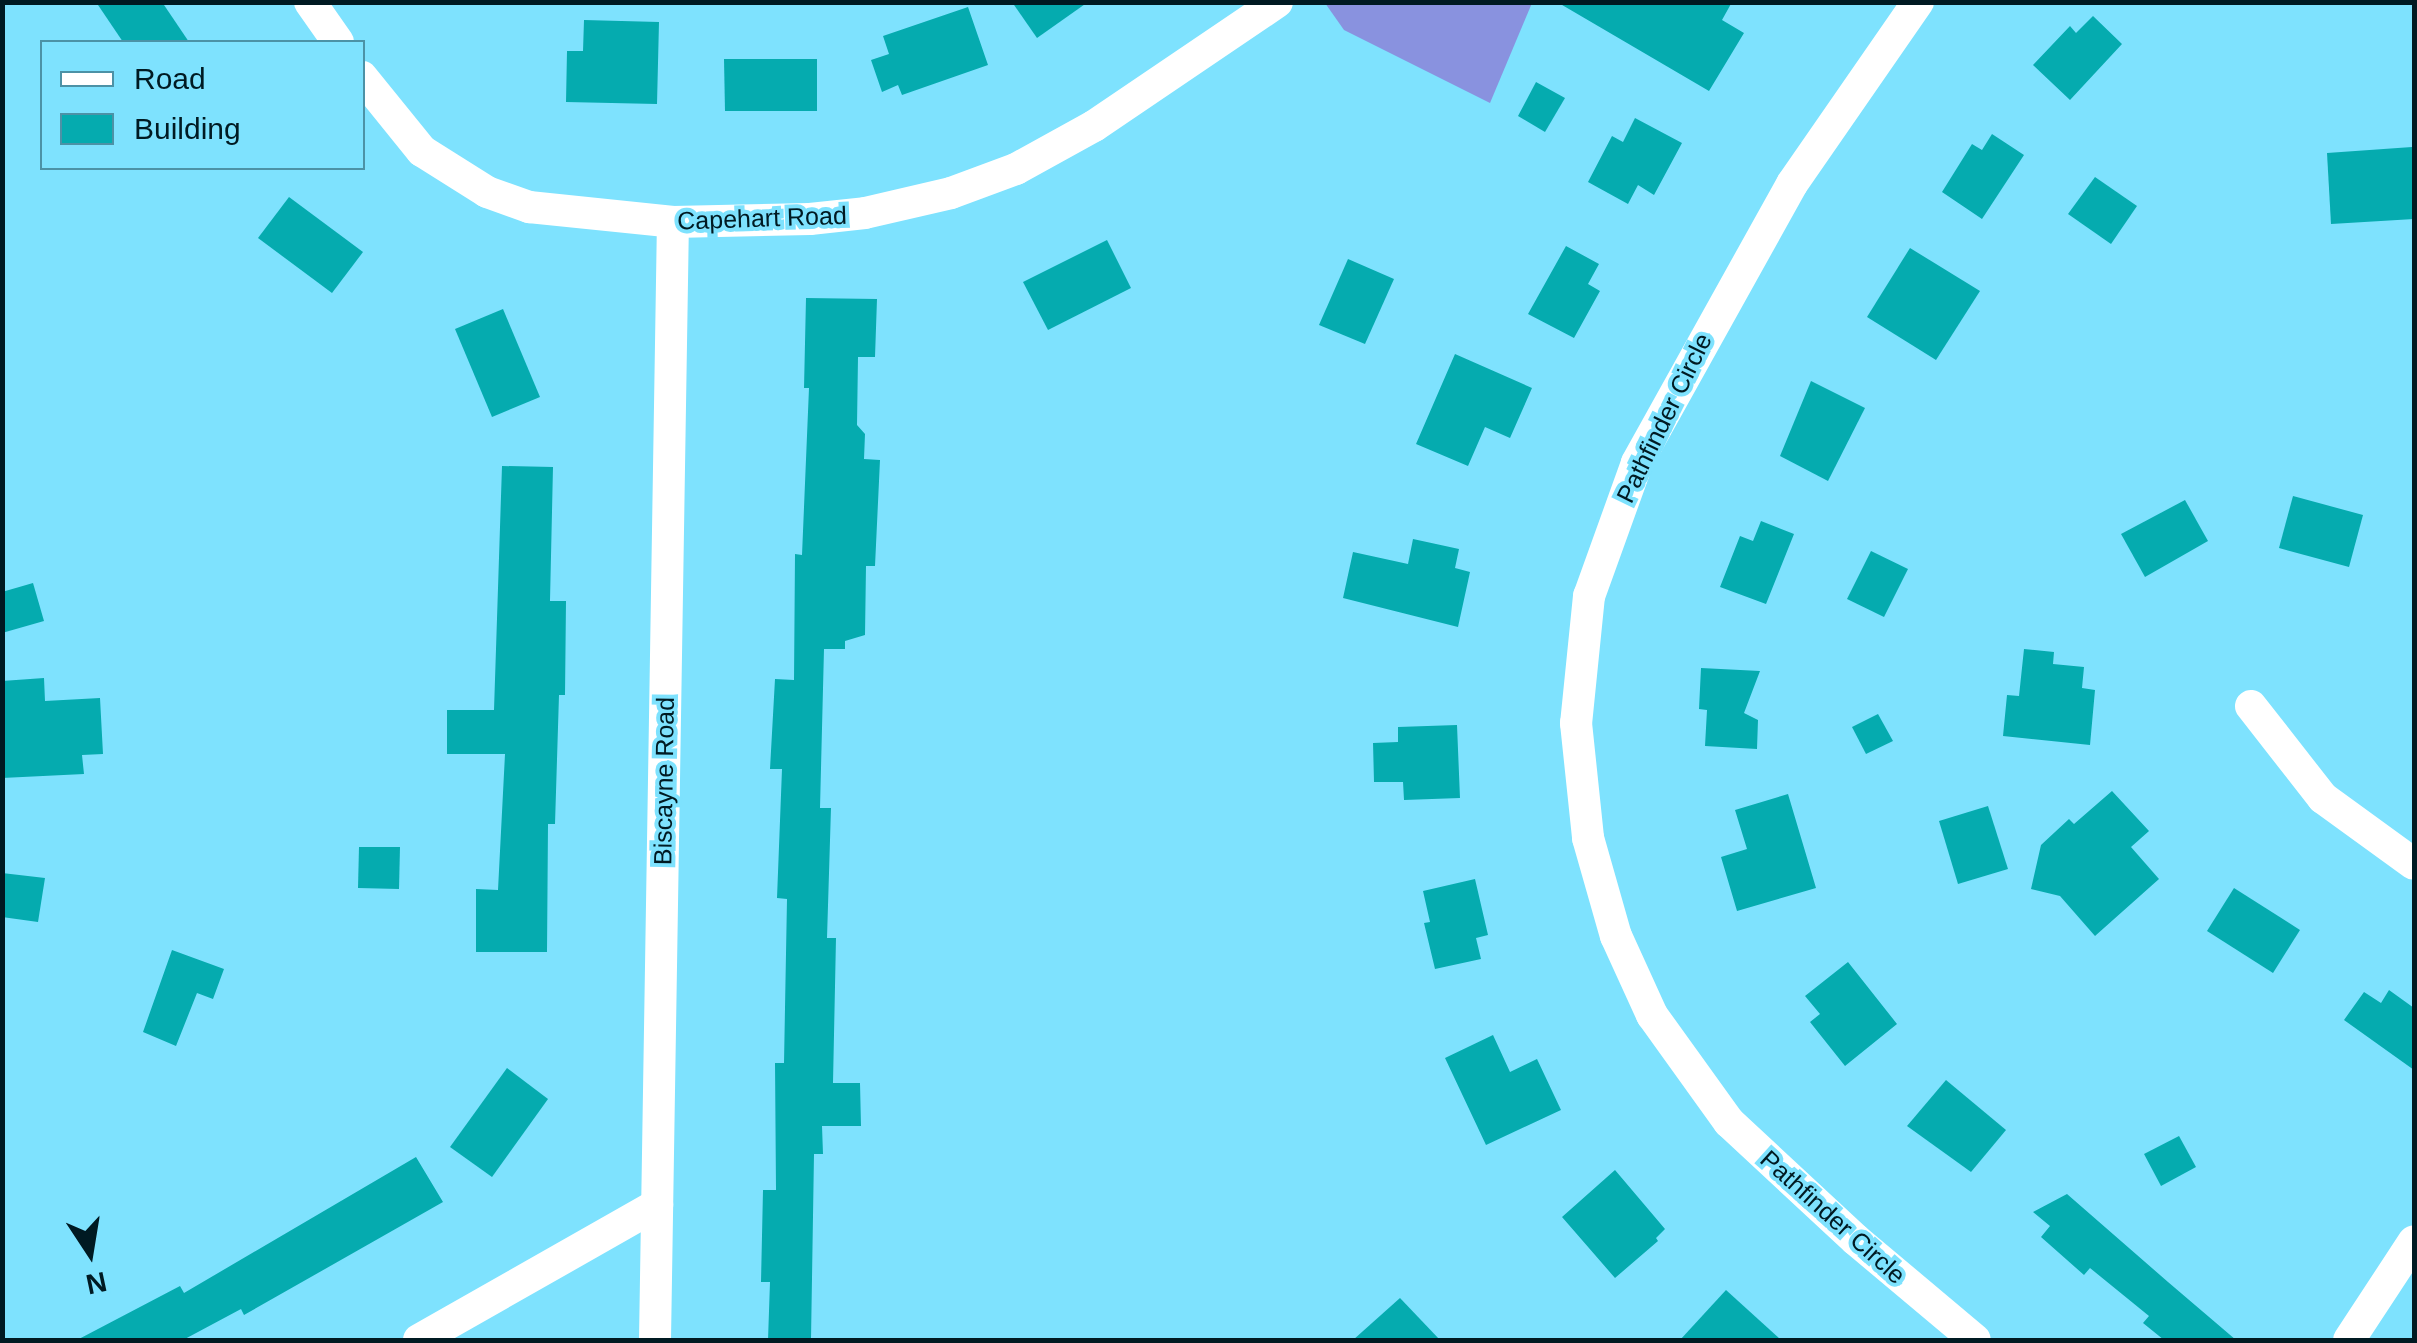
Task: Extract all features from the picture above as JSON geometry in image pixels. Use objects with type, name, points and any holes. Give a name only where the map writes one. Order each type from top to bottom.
[{"type":"street","points":[[310,2],[337,40]]},
{"type":"street","name":"Capehart Road","points":[[365,81],[422,151],[487,192],[529,207],[672,222],[810,219],[864,213],[951,193],[1016,169],[1094,126],[1277,2]]},
{"type":"street","name":"Pathfinder Circle","points":[[1918,2],[1792,184],[1637,462],[1590,596],[1576,722],[1588,838],[1616,936],[1652,1015],[1698,1084],[1740,1133],[1974,1340]]},
{"type":"street","name":"Biscayne Road","points":[[656,1340],[672,222]]},
{"type":"street","points":[[2250,706],[2323,798],[2414,864]]},
{"type":"street","points":[[419,1340],[657,1205]]},
{"type":"street","points":[[2349,1340],[2414,1241]]},
{"type":"shaded area","points":[[1325,3],[1532,3],[1490,103],[1344,30]]},
{"type":"building","points":[[96,2],[162,2],[188,40],[122,40]]},
{"type":"building","points":[[1012,2],[1088,2],[1037,38]]},
{"type":"building","points":[[1557,2],[1732,2],[1722,20],[1744,33],[1709,91]]},
{"type":"building","points":[[968,7],[988,65],[902,95],[898,85],[882,92],[871,60],[889,54],[883,36]]},
{"type":"building","points":[[2093,16],[2122,44],[2070,100],[2033,65],[2070,26],[2076,33]]},
{"type":"building","points":[[584,20],[659,22],[657,104],[566,102],[567,51],[583,51]]},
{"type":"building","points":[[724,59],[817,59],[817,111],[725,111]]},
{"type":"building","points":[[1536,82],[1565,98],[1545,132],[1518,116]]},
{"type":"building","points":[[1635,118],[1682,143],[1654,195],[1638,185],[1628,204],[1588,182],[1612,136],[1623,142]]},
{"type":"building","points":[[1992,134],[2024,155],[1982,219],[1942,192],[1972,144],[1982,150]]},
{"type":"building","points":[[2412,147],[2414,219],[2331,224],[2327,153]]},
{"type":"building","points":[[2095,177],[2137,206],[2111,244],[2068,214]]},
{"type":"building","points":[[289,197],[363,252],[332,293],[258,238]]},
{"type":"building","points":[[1107,240],[1131,288],[1048,330],[1023,282]]},
{"type":"building","points":[[1566,246],[1599,264],[1588,284],[1600,291],[1574,338],[1528,314]]},
{"type":"building","points":[[1910,248],[1980,291],[1936,360],[1867,317]]},
{"type":"building","points":[[1348,259],[1394,279],[1365,344],[1319,325]]},
{"type":"building","points":[[806,298],[877,299],[875,357],[858,357],[857,425],[865,434],[864,459],[880,460],[875,566],[866,566],[865,635],[845,641],[845,649],[824,649],[820,808],[831,808],[827,938],[836,938],[833,1083],[860,1083],[861,1126],[822,1126],[823,1154],[814,1154],[811,1340],[768,1340],[770,1282],[761,1282],[763,1190],[776,1190],[775,1063],[784,1063],[787,899],[777,898],[782,769],[770,769],[775,679],[794,680],[795,554],[802,555],[809,388],[804,388]]},
{"type":"building","points":[[503,309],[540,397],[492,417],[455,329]]},
{"type":"building","points":[[1455,354],[1532,388],[1510,438],[1485,427],[1468,466],[1416,444]]},
{"type":"building","points":[[1811,381],[1865,408],[1828,481],[1780,456]]},
{"type":"building","points":[[502,466],[553,467],[550,601],[566,601],[565,695],[559,695],[555,824],[548,824],[547,952],[476,952],[476,889],[498,890],[505,754],[447,754],[447,710],[494,710]]},
{"type":"building","points":[[2293,496],[2363,515],[2349,567],[2279,548]]},
{"type":"building","points":[[2185,500],[2208,541],[2145,577],[2121,534]]},
{"type":"building","points":[[1761,521],[1794,534],[1766,604],[1720,587],[1740,536],[1753,541]]},
{"type":"building","points":[[1413,539],[1459,549],[1455,568],[1470,572],[1458,627],[1343,598],[1353,552],[1408,564]]},
{"type":"building","points":[[1871,551],[1908,569],[1884,617],[1847,599]]},
{"type":"building","points":[[33,583],[44,621],[2,633],[2,592]]},
{"type":"building","points":[[2024,649],[2054,652],[2053,664],[2084,667],[2082,688],[2095,690],[2090,745],[2003,736],[2007,695],[2019,696]]},
{"type":"building","points":[[1701,668],[1760,671],[1744,713],[1758,720],[1757,749],[1705,746],[1707,710],[1699,709]]},
{"type":"building","points":[[44,678],[45,701],[100,698],[103,754],[82,755],[84,774],[2,778],[2,681]]},
{"type":"building","points":[[1878,714],[1893,741],[1866,754],[1852,727]]},
{"type":"building","points":[[1457,725],[1460,798],[1404,800],[1403,782],[1374,782],[1373,743],[1398,742],[1398,727]]},
{"type":"building","points":[[2112,791],[2149,831],[2131,847],[2159,879],[2095,936],[2060,896],[2031,889],[2041,845],[2069,819],[2074,824]]},
{"type":"building","points":[[1788,794],[1816,888],[1737,911],[1721,857],[1747,849],[1735,810]]},
{"type":"building","points":[[1988,806],[2008,869],[1958,884],[1939,821]]},
{"type":"building","points":[[359,847],[400,847],[399,889],[358,888]]},
{"type":"building","points":[[2,873],[45,878],[38,922],[2,917]]},
{"type":"building","points":[[1475,879],[1488,935],[1476,938],[1481,959],[1435,969],[1424,923],[1430,922],[1423,891]]},
{"type":"building","points":[[2234,888],[2300,930],[2273,973],[2207,931]]},
{"type":"building","points":[[172,950],[224,969],[213,999],[197,993],[176,1046],[143,1032]]},
{"type":"building","points":[[1848,962],[1897,1024],[1845,1066],[1810,1022],[1820,1014],[1805,996]]},
{"type":"building","points":[[2389,990],[2414,1008],[2414,1070],[2344,1020],[2364,992],[2381,1003]]},
{"type":"building","points":[[1493,1035],[1510,1072],[1537,1059],[1561,1110],[1486,1145],[1445,1058]]},
{"type":"building","points":[[507,1068],[548,1099],[492,1177],[450,1147]]},
{"type":"building","points":[[1946,1080],[2006,1130],[1971,1172],[1907,1126]]},
{"type":"building","points":[[2179,1136],[2196,1167],[2161,1186],[2144,1154]]},
{"type":"building","points":[[416,1157],[443,1202],[244,1315],[241,1309],[183,1340],[77,1340],[180,1286],[184,1293]]},
{"type":"building","points":[[1615,1170],[1665,1229],[1656,1238],[1658,1241],[1615,1278],[1562,1217]]},
{"type":"building","points":[[2067,1194],[2236,1340],[2164,1340],[2143,1323],[2149,1316],[2090,1268],[2084,1275],[2041,1237],[2050,1226],[2033,1212]]},
{"type":"building","points":[[1726,1290],[1781,1340],[1680,1340]]},
{"type":"building","points":[[1400,1298],[1440,1340],[1353,1340]]}]
